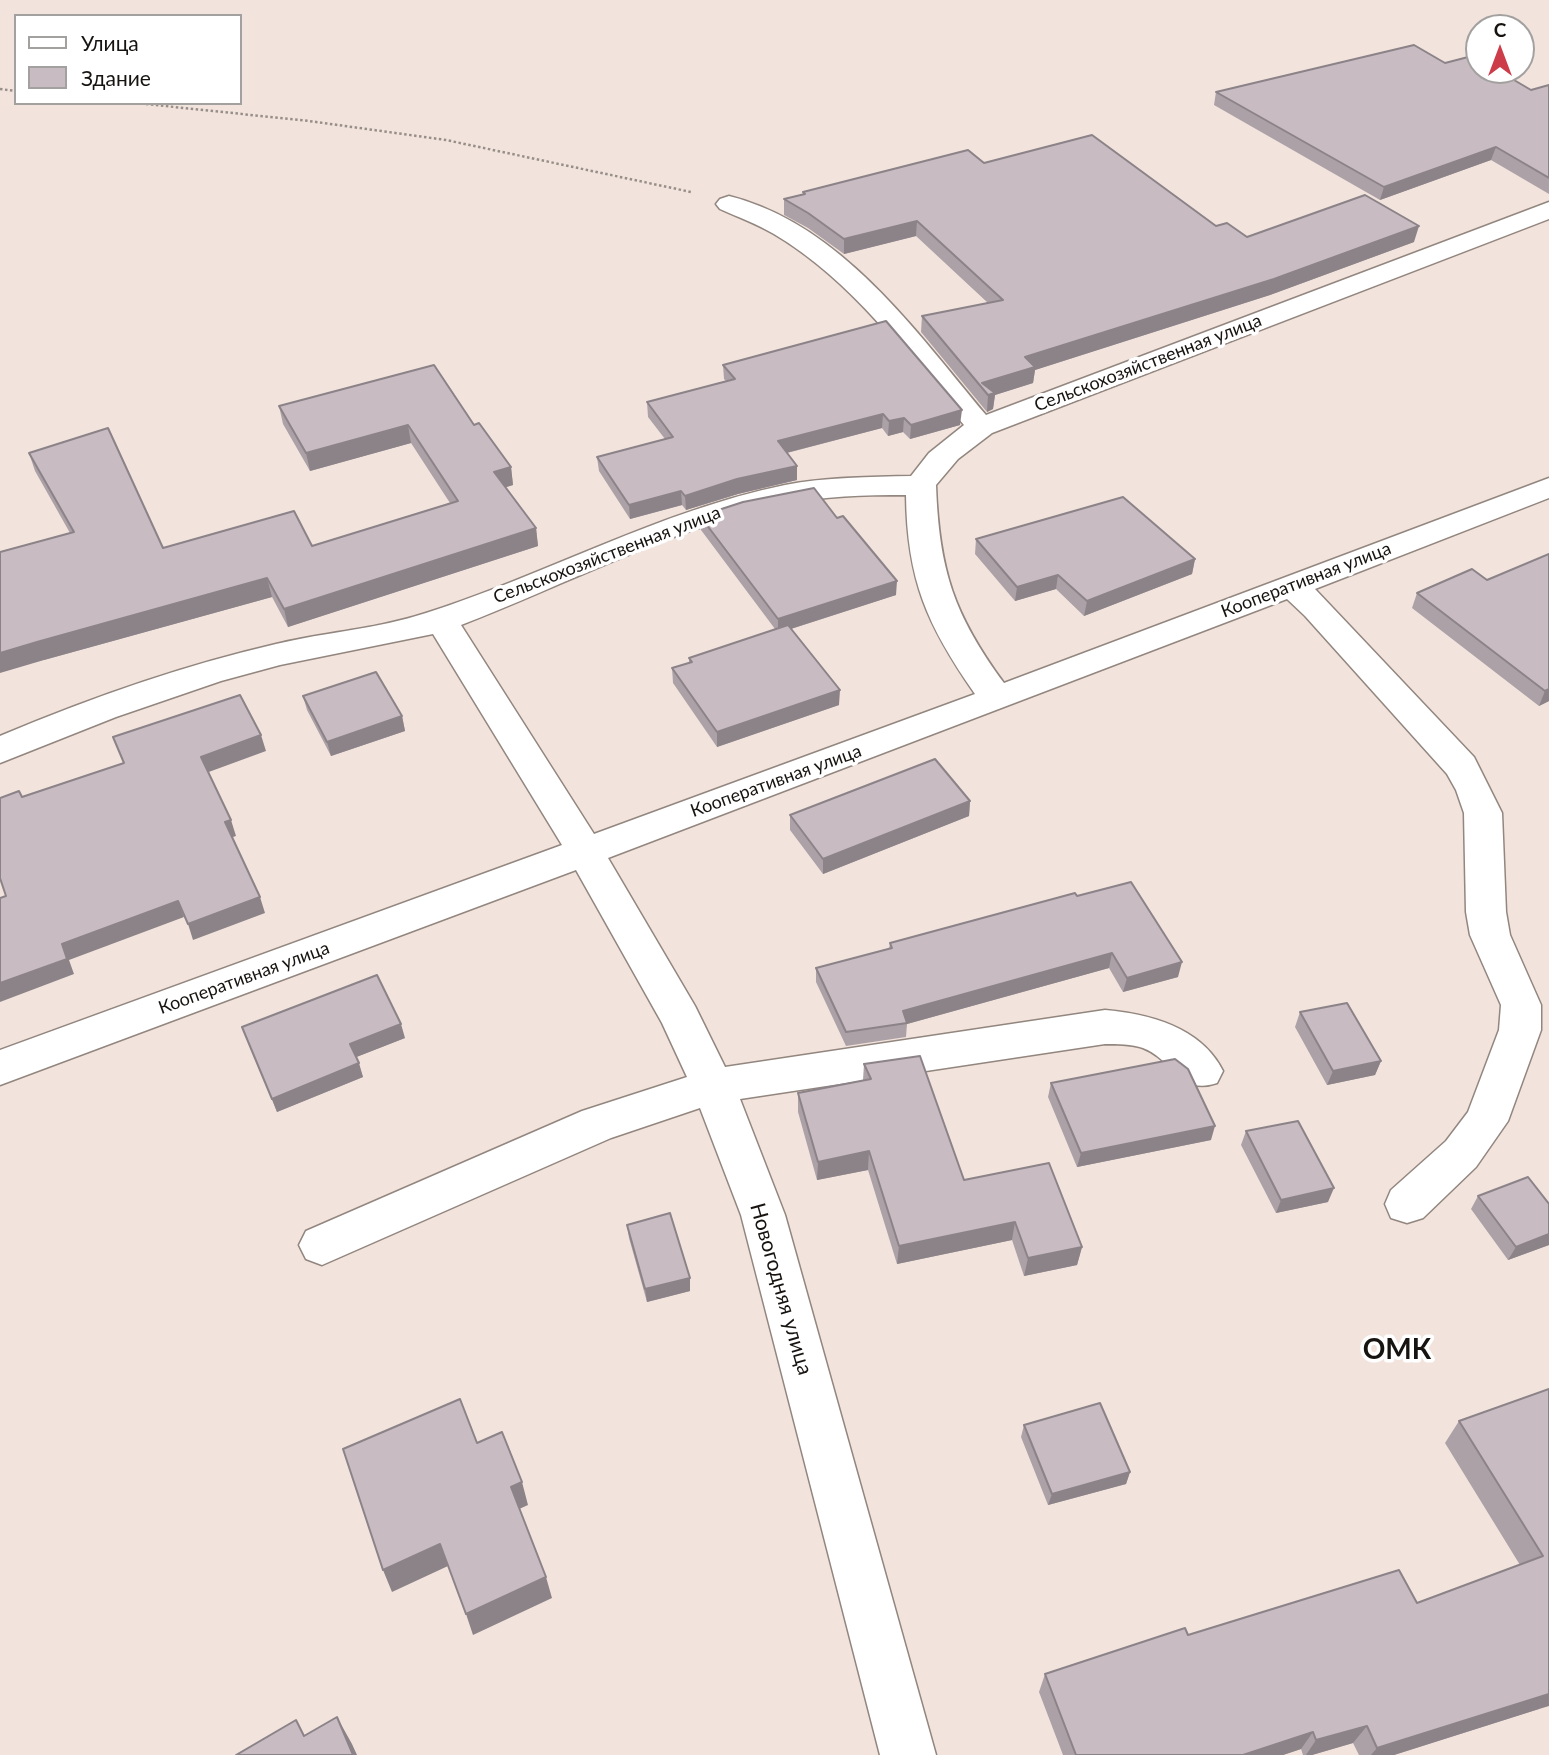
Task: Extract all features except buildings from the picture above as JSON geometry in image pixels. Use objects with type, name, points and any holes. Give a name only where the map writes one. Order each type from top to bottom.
[{"type":"street","points":[[729,204],[792,233],[843,272],[865,293],[981,427]]},
{"type":"street","name":"Сельскохозяйственная улица","points":[[0,750],[167,686],[234,666],[282,654],[394,634],[441,620],[722,511],[826,488],[921,485],[931,467],[951,447],[981,427],[1549,211]]},
{"type":"street","points":[[921,485],[921,518],[937,600],[961,648],[997,699]]},
{"type":"street","name":"Кооперативная улица","points":[[0,1068],[997,699],[1549,487]]},
{"type":"street","points":[[1291,585],[1317,608],[1461,766],[1483,813],[1486,912],[1490,935],[1521,1005],[1520,1030],[1486,1121],[1461,1154],[1408,1204]]},
{"type":"street","name":"Новогодняя улица","points":[[441,620],[585,851],[680,1018],[713,1086],[762,1215],[908,1755]]},
{"type":"street","points":[[322,1245],[597,1124],[713,1086],[1105,1027],[1139,1029],[1168,1040],[1202,1071]]},
{"type":"path","points":[[155,105],[309,121],[446,140],[685,190],[729,204]]},
{"type":"district","name":"ОМК","points":[[1397,1350]]}]
